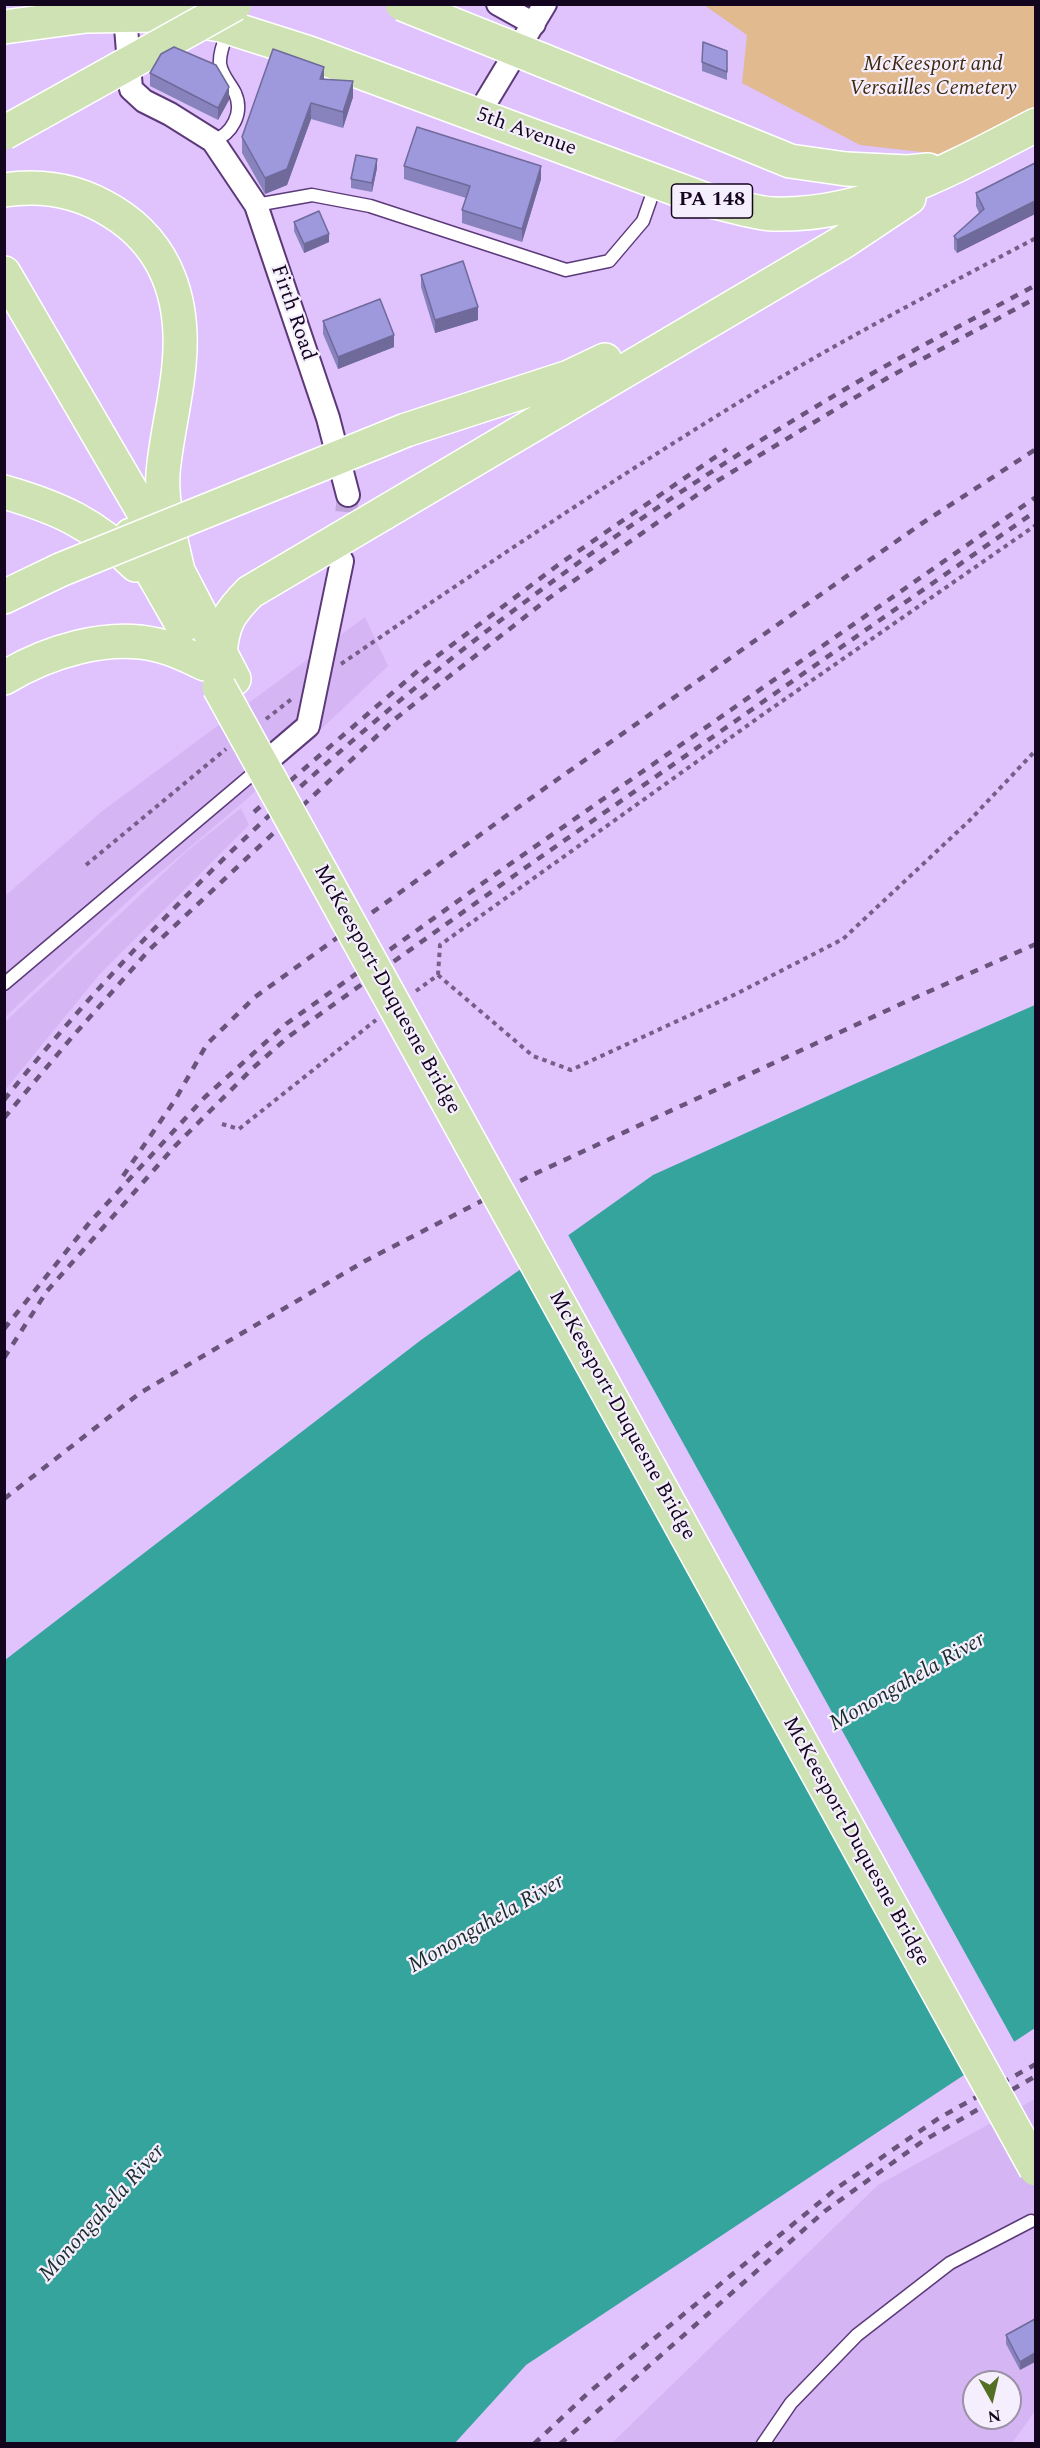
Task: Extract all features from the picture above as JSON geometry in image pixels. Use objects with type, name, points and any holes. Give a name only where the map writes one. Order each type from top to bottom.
[{"type":"main road","points":[[402,4],[790,161],[856,170],[908,171],[953,168]]},
{"type":"main road","name":"5th Avenue","points":[[4,27],[89,10],[125,15],[232,16],[309,54],[706,200],[772,214],[833,211],[896,191],[953,168],[1035,125]]},
{"type":"main road","points":[[4,133],[232,16]]},
{"type":"main road","points":[[220,671],[222,632],[231,611],[250,592],[843,242],[953,168]]},
{"type":"main road","points":[[15,189],[67,191],[96,201],[122,217],[149,243],[167,270],[175,289],[179,319],[180,363],[163,473],[170,582]]},
{"type":"main road","points":[[4,597],[60,570],[406,430],[569,377],[843,242]]},
{"type":"main road","points":[[4,273],[220,671]]},
{"type":"main road","points":[[4,309],[170,582]]},
{"type":"main road","points":[[4,492],[46,504],[98,531],[170,582]]},
{"type":"main road","points":[[4,678],[21,668],[79,647],[120,641],[158,645],[220,671]]},
{"type":"main road","name":"McKeesport-Duquesne Bridge","points":[[220,671],[1035,2134]]},
{"type":"main road","name":"McKeesport-Duquesne Bridge","points":[[220,671],[1035,2169]]},
{"type":"street","points":[[498,4],[534,24]]},
{"type":"street","points":[[478,115],[545,4]]},
{"type":"street","points":[[125,15],[131,89],[144,101],[213,141]]},
{"type":"street","name":"Firth Road","points":[[213,141],[256,205],[328,418],[348,495]]},
{"type":"street","points":[[267,761],[308,726],[342,561]]},
{"type":"lane","points":[[213,141],[226,135],[237,116],[237,100],[220,62],[232,16]]},
{"type":"lane","points":[[256,205],[312,195],[370,206],[566,270],[609,261],[643,221],[657,182]]},
{"type":"lane","points":[[4,984],[267,761]]},
{"type":"lane","points":[[763,2444],[791,2403],[857,2334],[950,2263],[1031,2222]]},
{"type":"path","points":[[264,720],[318,679],[591,495],[755,392],[917,300],[1035,238]]},
{"type":"path","points":[[410,996],[438,975],[440,945],[755,719],[1035,525]]},
{"type":"path","points":[[86,864],[227,748]]},
{"type":"path","points":[[438,975],[533,1056],[571,1070],[736,994],[843,939],[969,821],[1035,750]]},
{"type":"path","points":[[222,1124],[240,1129],[382,1017]]},
{"type":"shaded area","points":[[365,617],[388,666],[248,798],[143,887],[5,1017],[4,897],[101,812]]},
{"type":"shaded area","points":[[241,808],[249,825],[99,975],[5,1090],[5,1022],[186,852]]},
{"type":"shaded area","points":[[1035,2099],[1035,2411],[1022,2429],[1022,2370],[962,2370],[962,2430],[1021,2430],[1012,2443],[611,2444],[878,2185]]},
{"type":"green space","name":"McKeesport and Versailles Cemetery","points":[[704,5],[1035,5],[1035,110],[947,155],[860,145],[742,83],[747,35]]},
{"type":"water","name":"Monongahela River","points":[[1035,1005],[1035,2028],[526,2365],[455,2443],[5,2444],[5,1660],[421,1340],[653,1175]]},
{"type":"pier","points":[[567,1233],[1016,2045],[971,2075],[522,1265]]},
{"type":"building","points":[[703,42],[727,51],[727,72],[702,62]]},
{"type":"building","points":[[174,47],[216,65],[229,87],[218,108],[150,73],[161,54]]},
{"type":"building","points":[[273,49],[324,67],[320,79],[353,81],[343,112],[311,103],[287,169],[265,178],[242,137]]},
{"type":"building","points":[[417,127],[541,166],[522,229],[462,210],[470,186],[404,166]]},
{"type":"building","points":[[356,155],[377,159],[372,183],[351,179]]},
{"type":"building","points":[[1035,163],[1035,201],[957,240],[954,236],[984,209],[976,193]]},
{"type":"building","points":[[319,211],[329,234],[304,244],[294,222]]},
{"type":"building","points":[[463,261],[478,307],[435,320],[421,275]]},
{"type":"building","points":[[380,299],[394,335],[338,357],[323,321]]},
{"type":"building","points":[[1035,2319],[1035,2353],[1020,2362],[1006,2335]]},
{"type":"tunnel","points":[[343,545],[348,495]]},
{"type":"railway","points":[[4,1100],[93,995],[187,896],[285,800],[389,710],[496,624],[607,543],[720,466],[837,394],[1036,285]]},
{"type":"railway","points":[[4,1118],[150,949],[395,719],[549,598],[717,481],[889,377],[1036,298]]},
{"type":"railway","points":[[254,812],[420,669],[558,565],[727,449]]},
{"type":"railway","points":[[123,1176],[175,1100],[207,1044],[255,997],[538,793],[921,524],[1036,449]]},
{"type":"railway","points":[[4,1329],[90,1222],[205,1097],[286,1024],[490,878],[1036,497]]},
{"type":"railway","points":[[4,1358],[47,1291],[176,1145],[253,1068],[288,1037],[515,875],[1036,511]]},
{"type":"railway","points":[[4,1499],[140,1393],[365,1261],[530,1176],[903,1003],[1036,944]]},
{"type":"railway","points":[[534,2444],[588,2393],[837,2188],[939,2118],[1036,2064]]},
{"type":"railway","points":[[560,2444],[825,2211],[923,2141],[1036,2076]]}]
